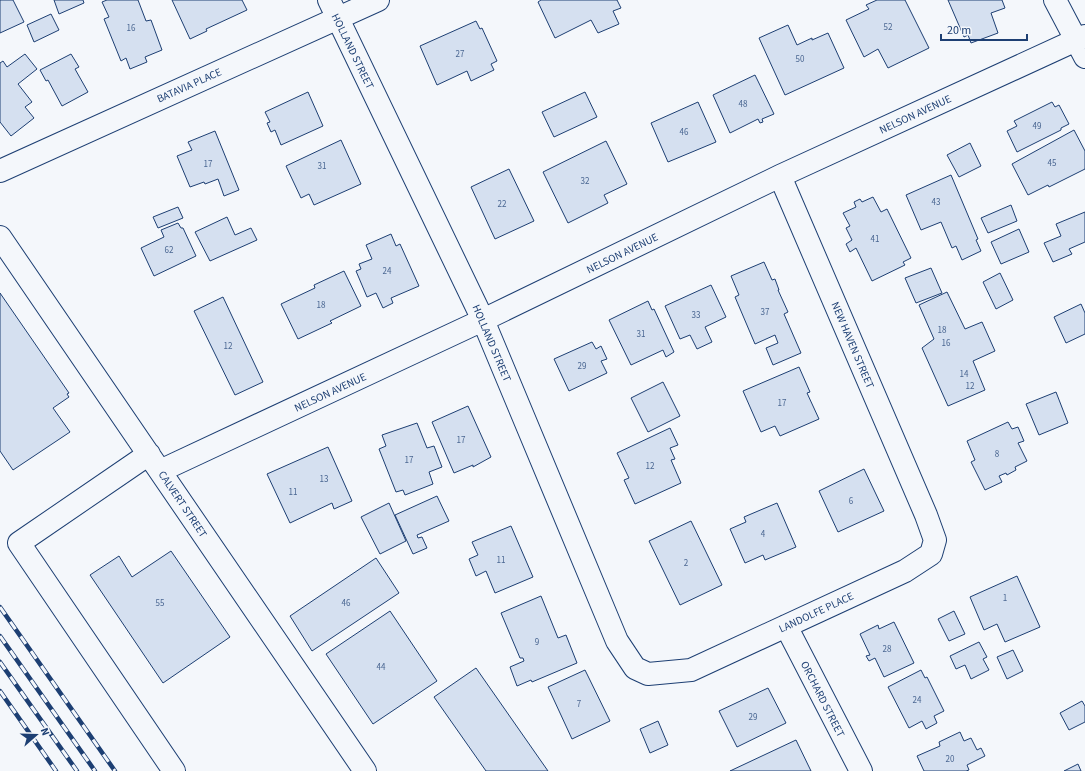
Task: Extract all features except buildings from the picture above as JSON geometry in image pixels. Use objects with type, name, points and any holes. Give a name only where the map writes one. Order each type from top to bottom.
[{"type":"street","name":"BATAVIA PLACE","points":[[0,171],[333,9],[378,0]]},
{"type":"street","points":[[1055,0],[1082,44]]},
{"type":"street","name":"HOLLAND STREET","points":[[333,9],[483,320],[617,641],[634,668],[648,674],[659,673]]},
{"type":"street","name":"NELSON AVENUE","points":[[174,771],[19,543],[155,462],[483,320],[780,176],[1082,44]]},
{"type":"street","name":"NEW HAVEN STREET","points":[[780,176],[926,515]]},
{"type":"street","name":"CALVERT STREET","points":[[0,237],[365,771]]},
{"type":"street","name":"LANDOLFE PLACE","points":[[659,673],[690,670],[905,571],[931,554],[935,540],[926,515]]},
{"type":"street","name":"ORCHARD STREET","points":[[786,626],[861,771]]},
{"type":"railway","points":[[0,607],[115,771]]},
{"type":"railway","points":[[0,636],[95,771]]},
{"type":"railway","points":[[0,662],[77,771]]},
{"type":"railway","points":[[0,691],[56,771]]}]
